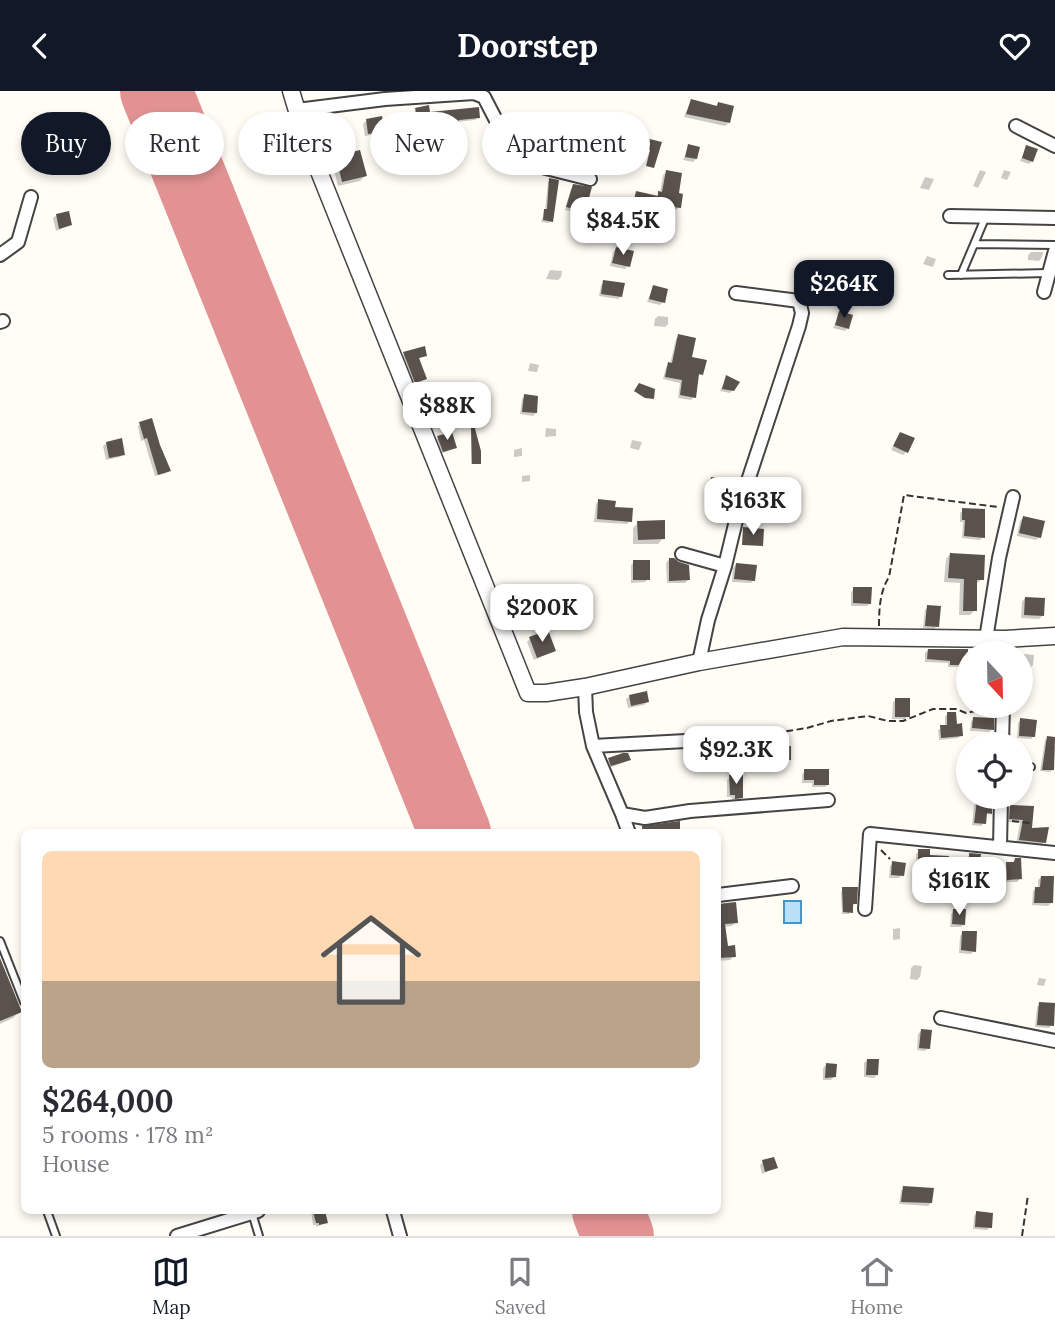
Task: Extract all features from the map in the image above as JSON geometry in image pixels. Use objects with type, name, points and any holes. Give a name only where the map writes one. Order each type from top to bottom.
[{"type":"street","points":[[291,91],[304,134],[528,692],[546,693],[585,687],[699,662],[842,637],[991,641]]},
{"type":"street","points":[[297,110],[385,99],[474,93],[484,97],[513,153],[522,162],[590,179]]},
{"type":"street","points":[[1016,126],[1055,146]]},
{"type":"street","points":[[0,255],[18,242],[32,197]]},
{"type":"street","points":[[950,216],[1055,218]]},
{"type":"street","points":[[1044,292],[1055,251]]},
{"type":"street","points":[[699,662],[739,508],[802,313],[799,301],[736,293]]},
{"type":"street","points":[[986,639],[999,558],[1012,503]]},
{"type":"street","points":[[682,554],[725,566]]},
{"type":"street","points":[[1030,641],[1055,636]]},
{"type":"street","points":[[585,687],[586,712],[593,746],[628,829]]},
{"type":"street","points":[[593,746],[742,737]]},
{"type":"street","points":[[622,814],[645,818],[690,811],[828,800]]},
{"type":"street","points":[[1000,809],[1000,847]]},
{"type":"street","points":[[865,909],[870,834],[1055,853]]},
{"type":"street","points":[[721,895],[792,886]]},
{"type":"street","points":[[941,1018],[1055,1041]]},
{"type":"street","points":[[177,1236],[248,1214]]},
{"type":"street","points":[[394,1214],[400,1236]]},
{"type":"lane","points":[[961,275],[985,216]]},
{"type":"lane","points":[[975,244],[1055,245]]},
{"type":"lane","points":[[948,275],[1048,273]]},
{"type":"lane","points":[[0,940],[21,994]]},
{"type":"lane","points":[[48,1214],[56,1236]]},
{"type":"lane","points":[[255,1214],[259,1236]]},
{"type":"path","points":[[880,637],[879,612],[884,585],[889,577],[904,495],[1012,503]]},
{"type":"path","points":[[742,737],[868,716],[888,721],[903,721],[933,709],[956,709]]},
{"type":"path","points":[[1000,820],[1030,823]]},
{"type":"path","points":[[1022,1236],[1028,1195]]},
{"type":"water","points":[[784,901],[801,901],[801,923],[784,923]]},
{"type":"building","points":[[691,99],[717,106],[718,102],[734,106],[730,123],[686,114]]},
{"type":"building","points":[[429,105],[430,112],[416,112],[415,108]]},
{"type":"building","points":[[479,107],[480,118],[468,119],[468,112],[430,112]]},
{"type":"building","points":[[370,118],[370,134],[368,134],[366,119]]},
{"type":"building","points":[[650,139],[662,142],[654,168],[650,167]]},
{"type":"building","points":[[688,144],[700,147],[697,159],[685,157]]},
{"type":"building","points":[[1026,145],[1038,149],[1033,162],[1022,158]]},
{"type":"building","points":[[360,150],[367,176],[342,182],[340,175],[356,175],[356,151]]},
{"type":"building","points":[[666,170],[682,173],[679,193],[683,194],[681,208],[646,204],[645,208],[633,205],[636,191],[658,196],[658,191],[662,192]]},
{"type":"building","points":[[549,178],[559,180],[553,222],[543,220],[544,209],[547,209]]},
{"type":"building","points":[[573,184],[592,187],[585,212],[566,207]]},
{"type":"building","points":[[612,199],[623,204],[619,217],[607,213]]},
{"type":"building","points":[[69,211],[72,225],[59,229],[56,214]]},
{"type":"building","points":[[616,247],[634,251],[630,267],[612,263]]},
{"type":"building","points":[[603,280],[625,283],[622,297],[601,294]]},
{"type":"building","points":[[653,285],[668,289],[665,303],[649,299]]},
{"type":"building","points":[[839,311],[853,315],[849,329],[835,325]]},
{"type":"building","points":[[678,334],[696,338],[692,357],[707,360],[703,375],[699,374],[696,398],[680,395],[682,380],[665,377],[668,362],[672,363]]},
{"type":"building","points":[[425,346],[427,356],[419,358],[427,379],[415,383],[403,352]]},
{"type":"building","points":[[726,375],[740,382],[734,391],[722,389]]},
{"type":"building","points":[[639,383],[655,389],[654,399],[645,398],[634,391]]},
{"type":"building","points":[[471,394],[475,414],[456,418],[451,398]]},
{"type":"building","points":[[524,394],[538,396],[537,413],[522,412]]},
{"type":"building","points":[[152,418],[171,471],[158,475],[147,438],[144,439],[139,422]]},
{"type":"building","points":[[474,425],[481,451],[481,464],[472,464],[471,426]]},
{"type":"building","points":[[452,432],[457,448],[443,452],[437,436]]},
{"type":"building","points":[[900,432],[915,438],[908,453],[893,446]]},
{"type":"building","points":[[122,438],[125,455],[109,458],[106,442]]},
{"type":"building","points":[[711,477],[727,479],[725,493],[709,490]]},
{"type":"building","points":[[598,499],[616,501],[615,507],[633,508],[632,522],[597,519]]},
{"type":"building","points":[[962,508],[985,509],[985,538],[964,536],[965,520],[962,520]]},
{"type":"building","points":[[1023,516],[1045,521],[1041,538],[1019,533]]},
{"type":"building","points":[[665,520],[665,539],[638,540],[637,521]]},
{"type":"building","points":[[743,527],[764,529],[763,546],[742,545]]},
{"type":"building","points":[[950,553],[985,555],[984,580],[977,580],[977,611],[963,611],[964,579],[948,578]]},
{"type":"building","points":[[669,558],[689,565],[690,580],[669,581]]},
{"type":"building","points":[[633,560],[650,560],[650,580],[633,580]]},
{"type":"building","points":[[736,563],[757,565],[755,581],[734,579]]},
{"type":"building","points":[[853,587],[872,587],[871,604],[853,603]]},
{"type":"building","points":[[527,591],[536,611],[521,618],[512,598]]},
{"type":"building","points":[[1025,597],[1045,598],[1044,616],[1024,615]]},
{"type":"building","points":[[927,605],[941,606],[939,627],[925,626]]},
{"type":"building","points":[[548,630],[556,651],[537,658],[529,637]]},
{"type":"building","points":[[928,649],[956,649],[956,665],[950,665],[950,661],[927,659]]},
{"type":"building","points":[[647,691],[649,702],[631,706],[629,695]]},
{"type":"building","points":[[895,698],[910,698],[910,717],[895,717]]},
{"type":"building","points":[[947,712],[956,712],[957,724],[962,723],[963,732],[956,732],[956,737],[941,738],[940,725],[947,725]]},
{"type":"building","points":[[973,718],[994,718],[994,730],[972,728]]},
{"type":"building","points":[[1020,718],[1037,720],[1035,737],[1033,732],[1019,732]]},
{"type":"building","points":[[1047,736],[1055,737],[1054,770],[1042,770]]},
{"type":"building","points":[[775,746],[791,746],[791,760],[775,761]]},
{"type":"building","points":[[628,753],[631,760],[611,766],[608,758]]},
{"type":"building","points":[[804,769],[829,769],[829,785],[814,785],[814,780],[804,780]]},
{"type":"building","points":[[729,775],[743,775],[743,798],[735,799],[735,795],[730,795]]},
{"type":"building","points":[[1034,806],[1032,828],[1049,827],[1046,843],[1019,840],[1023,820],[1009,819],[1010,809],[1033,809]]},
{"type":"building","points":[[976,809],[992,809],[992,814],[987,813],[986,824],[974,823]]},
{"type":"building","points":[[680,821],[680,829],[642,829],[642,826]]},
{"type":"building","points":[[918,849],[930,849],[930,855],[949,856],[949,868],[937,868],[937,864],[918,864]]},
{"type":"building","points":[[969,853],[981,854],[978,877],[970,877]]},
{"type":"building","points":[[1015,858],[1021,858],[1022,879],[1007,880],[1006,862],[1014,862]]},
{"type":"building","points":[[892,861],[906,863],[904,876],[891,875]]},
{"type":"building","points":[[1041,876],[1054,876],[1053,903],[1034,903],[1035,887],[1040,887]]},
{"type":"building","points":[[842,887],[858,887],[857,904],[853,904],[853,913],[843,912]]},
{"type":"building","points":[[736,902],[738,923],[725,924],[728,946],[735,945],[736,957],[721,958],[721,904]]},
{"type":"building","points":[[953,909],[966,909],[965,925],[952,924]]},
{"type":"building","points":[[962,931],[977,931],[976,952],[961,950]]},
{"type":"building","points":[[0,958],[21,1012],[0,1021]]},
{"type":"building","points":[[1039,1002],[1055,1003],[1054,1026],[1037,1025]]},
{"type":"building","points":[[921,1029],[932,1030],[930,1049],[919,1048]]},
{"type":"building","points":[[867,1059],[879,1059],[878,1075],[866,1075]]},
{"type":"building","points":[[826,1063],[837,1064],[836,1077],[825,1078]]},
{"type":"building","points":[[774,1157],[778,1168],[765,1172],[762,1160]]},
{"type":"building","points":[[903,1186],[934,1188],[932,1203],[901,1202]]},
{"type":"building","points":[[976,1211],[993,1213],[992,1228],[975,1227]]},
{"type":"building","points":[[314,1214],[326,1214],[328,1223],[316,1223]]},
{"type":"taxiway","points":[[444,829],[449,817]]},
{"type":"runway","points":[[156,91],[453,829]]},
{"type":"runway","points":[[609,1214],[618,1236]]}]
